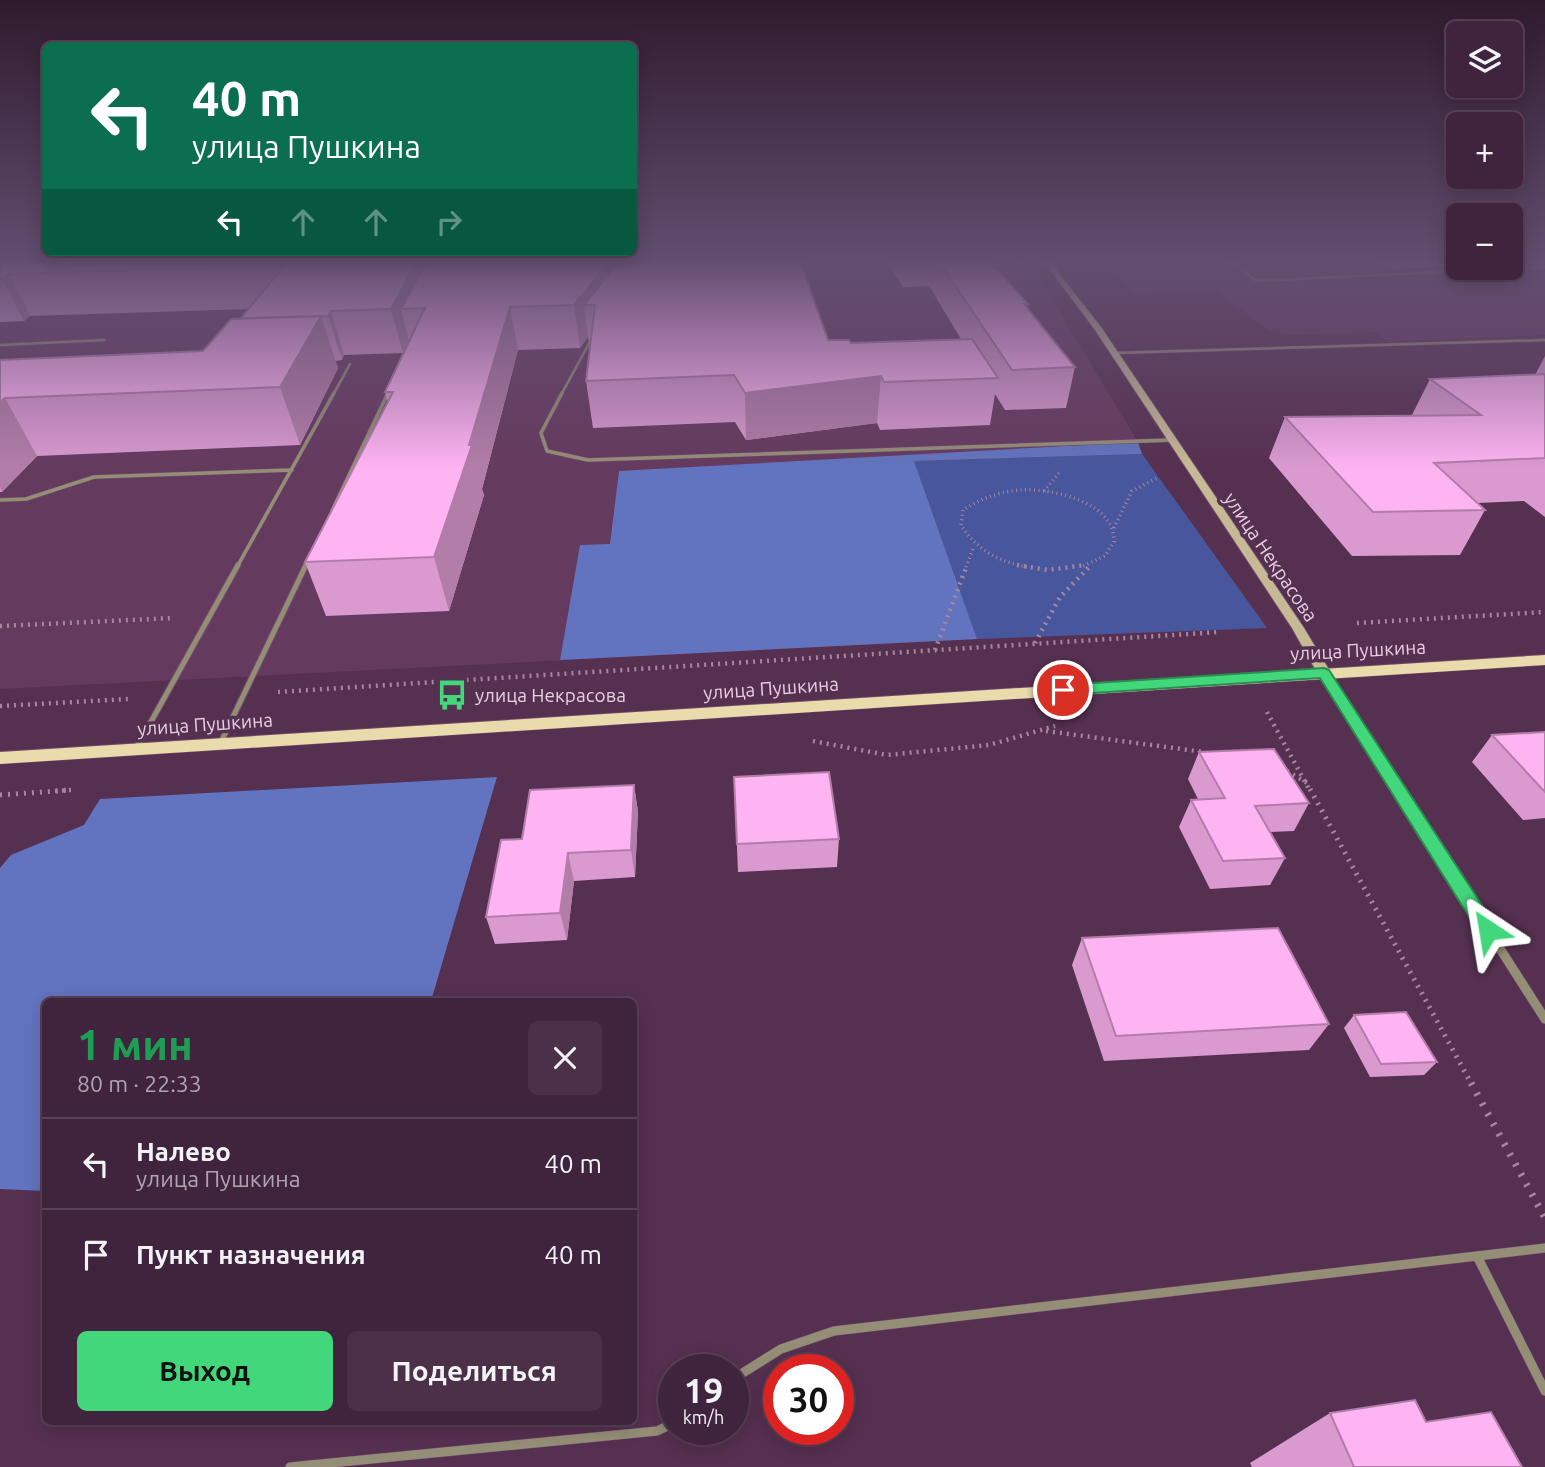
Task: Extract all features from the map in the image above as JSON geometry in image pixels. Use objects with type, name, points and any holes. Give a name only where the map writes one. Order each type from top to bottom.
[{"type":"main road","name":"улица Некрасова","points":[[1098,331],[1298,628],[1324,673]]},
{"type":"main road","name":"улица Пушкина","points":[[0,758],[1545,660]]},
{"type":"street","name":"улица Некрасова","points":[[1324,673],[1545,1019]]},
{"type":"lane","points":[[597,331],[583,351],[541,433],[547,451],[588,460],[1172,440]]},
{"type":"lane","points":[[0,345],[106,340]]},
{"type":"lane","points":[[1114,353],[1545,340]]},
{"type":"lane","points":[[135,750],[350,364],[337,365]]},
{"type":"lane","points":[[329,517],[395,379]]},
{"type":"lane","points":[[0,500],[26,499],[94,477],[292,470]]},
{"type":"lane","points":[[220,744],[311,555]]},
{"type":"lane","points":[[749,1369],[771,1353],[805,1337],[834,1331],[1545,1248]]},
{"type":"lane","points":[[1477,1256],[1545,1391]]},
{"type":"lane","points":[[290,1467],[658,1431]]},
{"type":"path","points":[[1034,644],[1059,597],[1092,564],[1108,554],[1115,542],[1114,529],[1132,491],[1169,472]]},
{"type":"path","points":[[1092,564],[1070,569],[1044,570],[993,558],[974,546],[963,533],[960,520],[965,508],[978,498],[996,492],[1044,491],[1068,496],[1105,516],[1114,529]]},
{"type":"path","points":[[935,650],[974,546]]},
{"type":"path","points":[[1357,624],[1545,612]]},
{"type":"path","points":[[0,626],[210,617]]},
{"type":"path","points":[[244,694],[1220,632]]},
{"type":"path","points":[[0,706],[166,697]]},
{"type":"path","points":[[1254,713],[1280,711]]},
{"type":"path","points":[[1268,712],[1545,1218]]},
{"type":"path","points":[[806,740],[887,755],[989,745],[1065,723]]},
{"type":"path","points":[[1042,730],[1218,754]]},
{"type":"path","points":[[1282,767],[1310,785]]},
{"type":"path","points":[[0,795],[85,789]]},
{"type":"shaded area","points":[[0,331],[1071,331],[1138,442],[1142,454],[1267,628],[977,639],[0,689]]},
{"type":"shaded area","points":[[1275,331],[1545,331],[1545,335],[1388,342],[1375,332],[1293,335]]},
{"type":"shaded area","points":[[1138,442],[1142,454],[914,461],[977,639],[560,660],[580,545],[610,544],[619,471]]},
{"type":"shaded area","points":[[1142,454],[1267,628],[977,639],[914,461]]},
{"type":"shaded area","points":[[497,777],[432,998],[42,998],[42,1191],[0,1189],[0,868],[11,855],[84,825],[100,799]]},
{"type":"building","points":[[220,331],[312,331],[280,387],[5,398],[0,402],[0,360],[203,351]]},
{"type":"building","points":[[414,331],[503,331],[469,445],[472,445],[434,557],[305,562],[393,392],[385,392]]},
{"type":"building","points":[[592,331],[825,331],[828,340],[849,340],[851,343],[972,339],[998,378],[884,382],[881,376],[745,393],[734,375],[586,381]]},
{"type":"building","points":[[986,331],[1046,331],[1075,367],[1012,370]]},
{"type":"building","points":[[1545,374],[1545,458],[1434,463],[1485,510],[1373,512],[1285,417],[1481,415],[1430,379]]},
{"type":"building","points":[[1545,732],[1545,792],[1492,735]]},
{"type":"building","points":[[1274,749],[1309,803],[1255,806],[1285,858],[1223,861],[1191,800],[1225,798],[1199,752]]},
{"type":"building","points":[[829,772],[839,839],[737,844],[734,777]]},
{"type":"building","points":[[634,785],[631,850],[568,853],[560,913],[486,917],[501,840],[522,839],[530,790]]},
{"type":"building","points":[[1278,928],[1329,1024],[1116,1036],[1082,938]]},
{"type":"building","points":[[1406,1012],[1437,1062],[1381,1064],[1354,1015]]},
{"type":"building","points":[[1415,1400],[1426,1422],[1491,1412],[1522,1467],[1354,1467],[1330,1413]]},
{"type":"place","name":"улица Некрасова","points":[[452,695]]},
{"type":"route","points":[[1063,690],[1324,673],[1488,930]]}]
